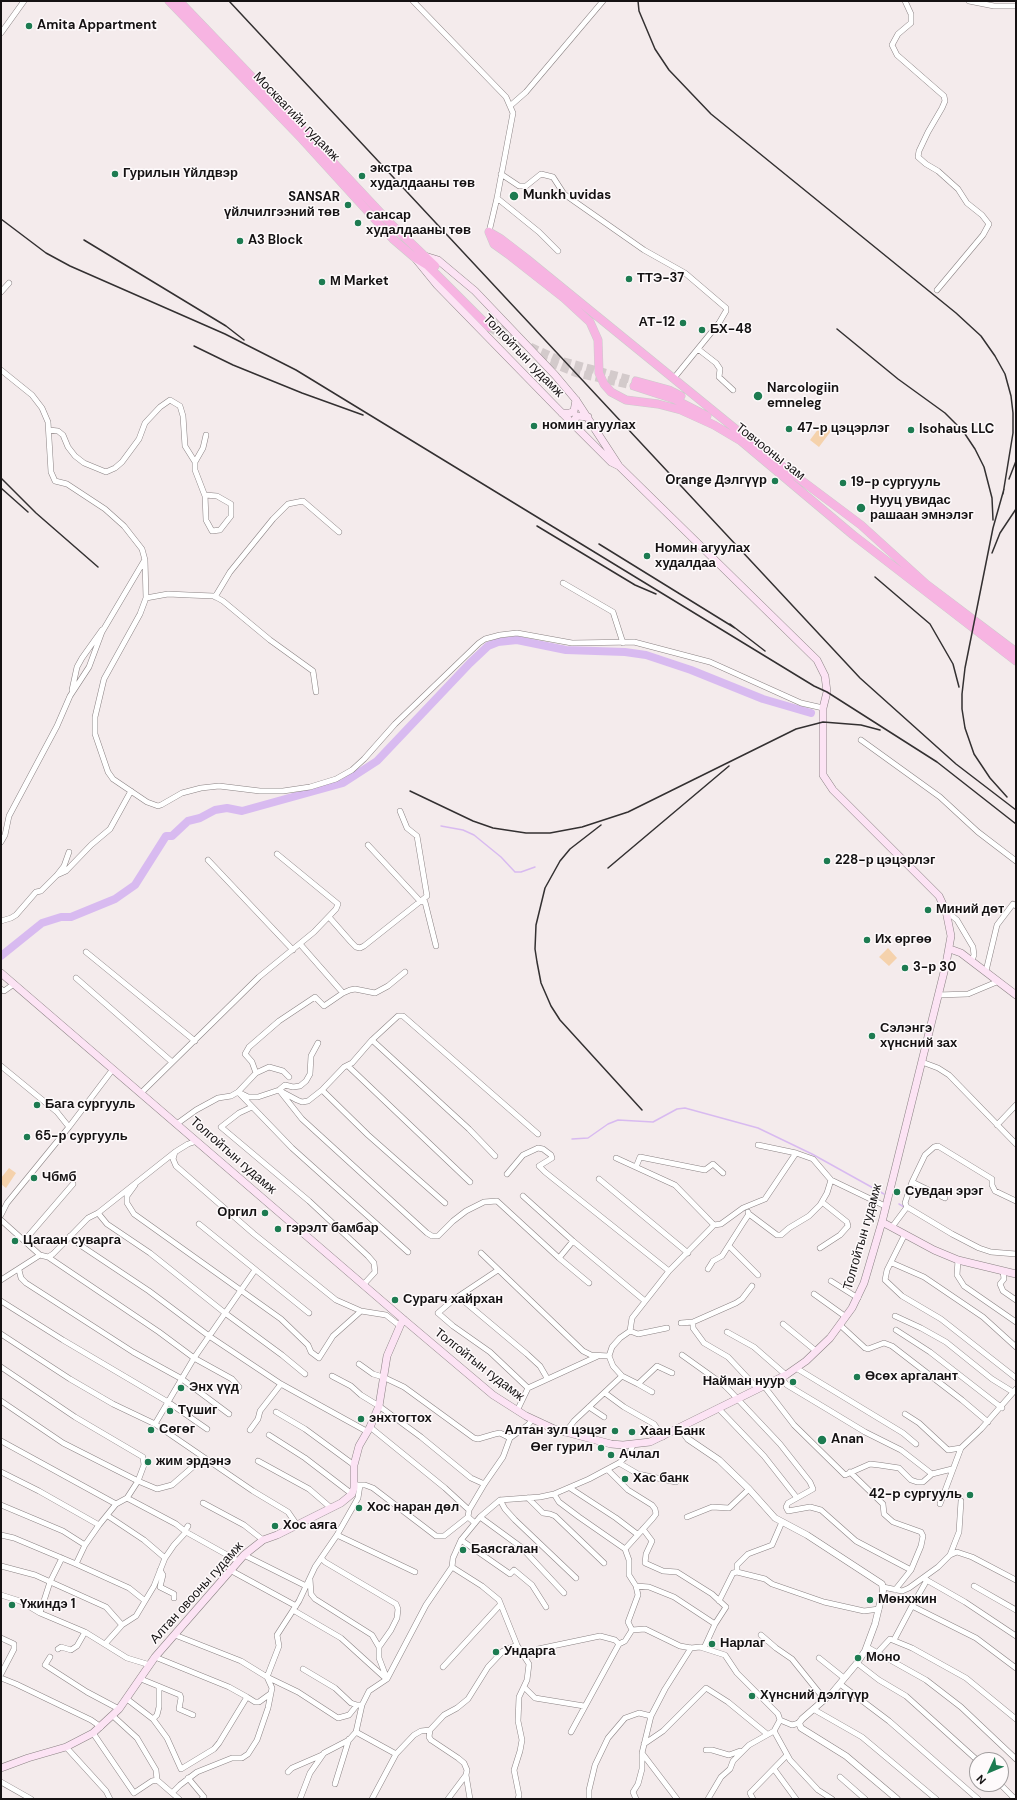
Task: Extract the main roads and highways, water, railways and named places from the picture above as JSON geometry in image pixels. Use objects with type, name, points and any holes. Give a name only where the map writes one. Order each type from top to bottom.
[{"type":"highway","name":"Москвагийн гудамж","points":[[169,1],[302,139],[393,239],[414,257],[427,265],[490,324],[392,225],[303,130],[178,1]]},
{"type":"highway","name":"Товчооны зам","points":[[1016,652],[926,584],[861,525],[794,476],[527,259],[501,239],[489,232],[494,244],[564,298],[590,322],[598,340],[599,374],[604,384],[611,392],[626,400],[678,408],[714,425],[741,441],[853,534],[1016,661]]},
{"type":"highway","points":[[714,411],[708,411],[669,390],[635,383],[705,414],[714,425]]},
{"type":"main road","name":"Толгойтын гудамж","points":[[1,973],[178,1123],[364,1284],[402,1322],[493,1395],[516,1411],[532,1420],[565,1433],[611,1444],[633,1445],[650,1442],[663,1437],[761,1388],[796,1368],[816,1351],[840,1324],[858,1298],[864,1283],[882,1222],[884,1206],[950,949],[951,936],[946,910],[939,896],[828,784],[823,775],[823,708],[827,692],[825,676],[817,660],[619,466],[576,400],[550,369],[476,290],[438,260],[424,256]]},
{"type":"main road","name":"Толгойтын гудамж","points":[[414,257],[437,285],[574,426],[611,462],[619,466]]},
{"type":"main road","points":[[562,413],[570,413],[574,411],[576,400]]},
{"type":"main road","points":[[574,426],[577,416],[588,417]]},
{"type":"main road","points":[[950,949],[961,953],[972,960],[1016,995]]},
{"type":"main road","points":[[882,1222],[934,1250],[958,1260],[1016,1274]]},
{"type":"main road","name":"Алтан овооны гудамж","points":[[2,1766],[66,1747],[93,1733],[101,1727],[113,1716],[127,1699],[155,1657],[244,1554],[264,1540],[331,1508],[352,1494],[357,1485],[354,1464],[360,1446],[379,1406],[387,1356],[402,1322]]},
{"type":"waterway","points":[[1,956],[42,923],[61,917],[71,917],[115,899],[135,885],[166,836],[172,836],[188,821],[200,818],[215,810],[227,808],[242,811],[343,783],[377,761],[470,663],[488,646],[498,642],[517,640],[566,650],[625,652],[646,655],[691,670],[763,699],[811,713]]},
{"type":"waterway","points":[[441,826],[463,830],[474,835],[501,857],[515,872],[521,872],[535,867]]},
{"type":"waterway","points":[[572,1139],[588,1138],[608,1124],[618,1120],[653,1122],[677,1109],[685,1108],[758,1128],[812,1154],[884,1194]]},
{"type":"waterway","points":[[899,1204],[904,1207]]},
{"type":"tunnel","points":[[490,321],[522,343],[562,361],[636,381]]},
{"type":"tunnel","points":[[489,327],[518,346]]},
{"type":"tunnel","points":[[539,358],[576,373],[634,386]]},
{"type":"railway","points":[[229,1],[860,678],[956,764],[1016,810]]},
{"type":"railway","points":[[638,1],[639,11],[655,49],[669,70],[711,114],[956,313],[981,336],[1005,374],[1011,396],[1013,433],[1003,494]]},
{"type":"railway","points":[[1,219],[46,253],[70,266],[225,334],[296,370],[814,686],[827,692],[937,762],[1016,824]]},
{"type":"railway","points":[[84,240],[226,326],[244,340]]},
{"type":"railway","points":[[837,329],[898,379],[945,413],[963,431],[975,449],[984,467],[992,498],[993,520]]},
{"type":"railway","points":[[194,346],[233,365],[302,393],[363,415]]},
{"type":"railway","points":[[1009,479],[1016,461]]},
{"type":"railway","points":[[1,478],[36,513],[98,567]]},
{"type":"railway","points":[[1,488],[28,512]]},
{"type":"railway","points":[[1004,489],[993,528],[965,668],[962,709],[965,728],[974,754],[990,778],[1007,797]]},
{"type":"railway","points":[[992,553],[1000,533],[1016,509]]},
{"type":"railway","points":[[537,526],[635,585],[656,594]]},
{"type":"railway","points":[[599,544],[735,628]]},
{"type":"railway","points":[[875,577],[930,624],[953,664],[959,687]]},
{"type":"railway","points":[[730,624],[765,651]]},
{"type":"railway","points":[[410,791],[473,821],[493,828],[526,833],[550,833],[582,827],[628,812],[796,729],[823,722],[861,725],[880,730]]},
{"type":"railway","points":[[608,868],[729,766]]},
{"type":"railway","points":[[601,825],[570,849],[560,861],[545,888],[536,925],[535,949],[541,983],[551,1006],[560,1020],[642,1110]]},
{"type":"place","name":"Amita Appartment","points":[[29,26]]},
{"type":"place","name":"Гурилын Үйлдвэр","points":[[115,174]]},
{"type":"place","name":"экстра худалдааны төв","points":[[362,176]]},
{"type":"place","name":"Munkh uvidas","points":[[514,196]]},
{"type":"place","name":"SANSAR үйлчилгээний төв","points":[[348,205]]},
{"type":"place","name":"сансар худалдааны төв","points":[[358,223]]},
{"type":"place","name":"A3 Block","points":[[240,241]]},
{"type":"place","name":"ТТЭ-37","points":[[629,279]]},
{"type":"place","name":"М Market","points":[[322,282]]},
{"type":"place","name":"АТ-12","points":[[683,323]]},
{"type":"place","name":"БХ-48","points":[[702,330]]},
{"type":"place","name":"Narcologiin emneleg","points":[[758,396]]},
{"type":"place","name":"номин агуулах","points":[[534,426]]},
{"type":"place","name":"47-р цэцэрлэг","points":[[789,429]]},
{"type":"place","name":"Isohaus LLC","points":[[911,430]]},
{"type":"place","name":"Orange Дэлгүүр","points":[[775,481]]},
{"type":"place","name":"19-р сургууль","points":[[843,483]]},
{"type":"place","name":"Нууц увидас рашаан эмнэлэг","points":[[861,508]]},
{"type":"place","name":"Номин агуулах худалдаа","points":[[647,556]]},
{"type":"place","name":"228-р цэцэрлэг","points":[[827,861]]},
{"type":"place","name":"Миний дөт","points":[[928,910]]},
{"type":"place","name":"Их өргөө","points":[[867,940]]},
{"type":"place","name":"3-р 30","points":[[905,968]]},
{"type":"place","name":"Сэлэнгэ хүнсний зах","points":[[872,1036]]},
{"type":"place","name":"Бага сургууль","points":[[37,1105]]},
{"type":"place","name":"65-р сургууль","points":[[27,1137]]},
{"type":"place","name":"Чбмб","points":[[34,1178]]},
{"type":"place","name":"Сувдан эрэг","points":[[897,1192]]},
{"type":"place","name":"Оргил","points":[[265,1213]]},
{"type":"place","name":"гэрэлт бамбар","points":[[278,1229]]},
{"type":"place","name":"Цагаан суварга","points":[[15,1241]]},
{"type":"place","name":"Сурагч хайрхан","points":[[395,1300]]},
{"type":"place","name":"Өсөх аргалант","points":[[857,1377]]},
{"type":"place","name":"Найман нуур","points":[[793,1382]]},
{"type":"place","name":"Энх үүд","points":[[181,1388]]},
{"type":"place","name":"Түшиг","points":[[170,1411]]},
{"type":"place","name":"энхтогтох","points":[[361,1419]]},
{"type":"place","name":"Сөгөг","points":[[151,1430]]},
{"type":"place","name":"Алтан зул цэцэг","points":[[615,1431]]},
{"type":"place","name":"Хаан Банк","points":[[632,1432]]},
{"type":"place","name":"Anan","points":[[822,1440]]},
{"type":"place","name":"Өег гурил","points":[[601,1448]]},
{"type":"place","name":"Ачлал","points":[[611,1455]]},
{"type":"place","name":"жим эрдэнэ","points":[[148,1462]]},
{"type":"place","name":"Хас банк","points":[[625,1479]]},
{"type":"place","name":"42-p сургууль","points":[[970,1495]]},
{"type":"place","name":"Хос наран дөл","points":[[359,1508]]},
{"type":"place","name":"Хос аяга","points":[[275,1526]]},
{"type":"place","name":"Баясгалан","points":[[463,1550]]},
{"type":"place","name":"Мөнхжин","points":[[870,1600]]},
{"type":"place","name":"Үжиндэ 1","points":[[12,1605]]},
{"type":"place","name":"Нарлаг","points":[[712,1644]]},
{"type":"place","name":"Ундарга","points":[[496,1652]]},
{"type":"place","name":"Моно","points":[[858,1658]]},
{"type":"place","name":"Хүнсний дэлгүүр","points":[[752,1696]]}]
